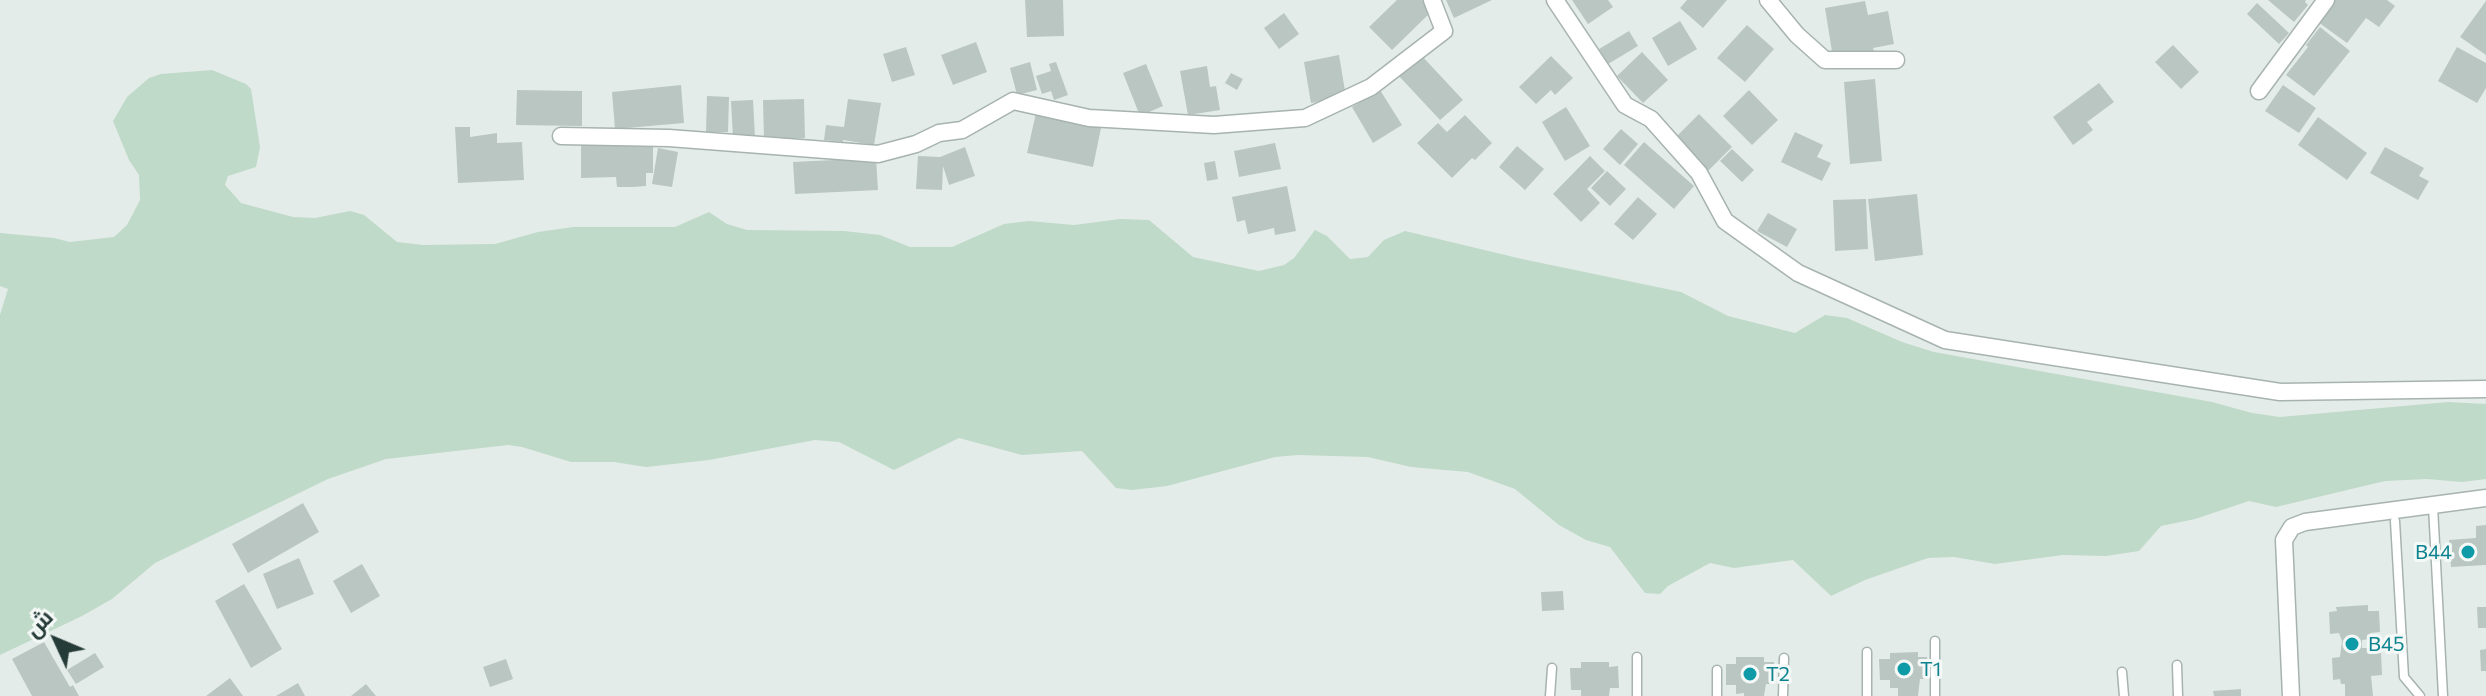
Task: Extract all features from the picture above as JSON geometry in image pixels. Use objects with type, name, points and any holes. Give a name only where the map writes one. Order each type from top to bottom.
[{"type":"street","points":[[561,136],[669,138],[878,154],[916,144],[939,133],[962,130],[1013,101],[1089,118],[1120,120],[1214,125],[1305,118],[1371,87],[1444,31],[1432,0]]},
{"type":"street","points":[[1555,0],[1625,105],[1651,119],[1699,173],[1725,221],[1798,273],[1945,340],[1999,351],[2280,392],[2486,389]]},
{"type":"street","points":[[1768,0],[1797,35],[1825,60],[1896,60]]},
{"type":"street","points":[[2259,91],[2326,0]]},
{"type":"street","points":[[2291,696],[2284,540],[2292,527],[2305,522],[2486,498]]},
{"type":"lane","points":[[2433,505],[2443,696]]},
{"type":"lane","points":[[2395,521],[2404,677],[2420,696]]},
{"type":"lane","points":[[1935,641],[1935,696]]},
{"type":"lane","points":[[1867,652],[1867,696]]},
{"type":"lane","points":[[1637,657],[1637,696]]},
{"type":"lane","points":[[1783,696],[1784,658]]},
{"type":"lane","points":[[2177,665],[2178,696]]},
{"type":"lane","points":[[1550,696],[1552,668]]},
{"type":"lane","points":[[1717,670],[1717,696]]},
{"type":"lane","points":[[2122,672],[2124,696]]},
{"type":"green space","points":[[212,70],[251,89],[260,147],[256,167],[228,176],[225,185],[241,203],[293,217],[315,218],[350,211],[364,215],[397,242],[423,245],[495,244],[538,232],[573,227],[675,227],[709,212],[727,224],[747,230],[844,231],[880,235],[910,247],[952,247],[1004,224],[1029,221],[1074,225],[1120,219],[1149,220],[1193,257],[1259,271],[1284,265],[1294,258],[1315,230],[1327,236],[1350,259],[1368,257],[1384,240],[1405,231],[1681,292],[1728,316],[1795,333],[1825,315],[1847,318],[1934,352],[2212,402],[2252,413],[2280,417],[2448,402],[2486,404],[2486,479],[2462,482],[2427,479],[2385,481],[2276,507],[2249,501],[2195,519],[2161,526],[2139,551],[2106,556],[2063,555],[1995,564],[1954,557],[1928,558],[1865,580],[1831,596],[1793,560],[1734,568],[1710,563],[1668,586],[1660,594],[1645,593],[1610,547],[1586,540],[1559,525],[1515,489],[1468,472],[1411,467],[1368,457],[1275,457],[1167,486],[1132,490],[1116,488],[1082,451],[1022,455],[959,438],[894,470],[839,442],[815,440],[709,460],[646,467],[614,462],[571,462],[508,445],[386,459],[328,479],[155,563],[112,599],[0,655],[0,315],[8,289],[0,286],[0,233],[70,242],[114,237],[127,225],[140,200],[139,175],[129,160],[113,121],[127,97],[149,78],[161,74]]},
{"type":"building","points":[[1025,0],[1063,0],[1064,36],[1027,37]]},
{"type":"building","points":[[1397,0],[1422,0],[1432,11],[1392,50],[1369,27]]},
{"type":"building","points":[[1446,0],[1492,0],[1454,18]]},
{"type":"building","points":[[1572,0],[1608,0],[1613,7],[1588,24]]},
{"type":"building","points":[[1687,0],[1727,0],[1703,28],[1680,8]]},
{"type":"building","points":[[2268,0],[2306,0],[2308,5],[2294,22]]},
{"type":"building","points":[[2335,0],[2387,0],[2395,6],[2379,27],[2366,18],[2347,43],[2318,22]]},
{"type":"building","points":[[1865,1],[1868,15],[1888,11],[1894,44],[1833,58],[1825,8]]},
{"type":"building","points":[[2486,1],[2486,55],[2460,37]]},
{"type":"building","points":[[2257,3],[2289,33],[2279,44],[2247,14]]},
{"type":"building","points":[[1284,13],[1299,34],[1279,49],[1264,28]]},
{"type":"building","points":[[1680,21],[1697,49],[1668,66],[1652,38]]},
{"type":"building","points":[[1747,25],[1774,49],[1745,82],[1717,58]]},
{"type":"building","points":[[2320,27],[2350,51],[2314,96],[2286,75]]},
{"type":"building","points":[[1629,31],[1638,46],[1608,64],[1599,49]]},
{"type":"building","points":[[976,42],[987,72],[953,85],[941,55]]},
{"type":"building","points":[[2173,45],[2199,72],[2181,89],[2155,62]]},
{"type":"building","points":[[906,47],[915,75],[892,82],[883,54]]},
{"type":"building","points":[[2457,47],[2486,63],[2486,88],[2477,103],[2438,81]]},
{"type":"building","points":[[1642,52],[1668,80],[1643,103],[1617,76]]},
{"type":"building","points":[[1339,55],[1346,97],[1311,103],[1304,62]]},
{"type":"building","points":[[1421,55],[1463,100],[1440,120],[1398,75]]},
{"type":"building","points":[[1551,56],[1573,78],[1555,95],[1551,90],[1536,104],[1519,87]]},
{"type":"building","points":[[1030,62],[1037,90],[1017,95],[1010,68]]},
{"type":"building","points":[[1056,62],[1068,95],[1054,100],[1051,91],[1042,94],[1036,76],[1051,71],[1049,64]]},
{"type":"building","points":[[1146,64],[1163,106],[1140,116],[1123,73]]},
{"type":"building","points":[[1207,66],[1210,87],[1216,86],[1220,110],[1188,115],[1180,71]]},
{"type":"building","points":[[1231,73],[1243,79],[1237,90],[1225,83]]},
{"type":"building","points":[[1875,79],[1882,161],[1850,164],[1844,82]]},
{"type":"building","points":[[2099,83],[2114,102],[2087,122],[2093,130],[2073,145],[2053,117]]},
{"type":"building","points":[[681,85],[684,123],[615,129],[612,92]]},
{"type":"building","points":[[2283,85],[2316,108],[2299,133],[2265,111]]},
{"type":"building","points":[[517,90],[582,91],[582,126],[516,125]]},
{"type":"building","points":[[1380,90],[1402,125],[1373,143],[1352,107]]},
{"type":"building","points":[[1749,90],[1778,120],[1752,145],[1723,116]]},
{"type":"building","points":[[707,96],[729,97],[728,132],[706,132]]},
{"type":"building","points":[[804,99],[805,138],[764,140],[763,100]]},
{"type":"building","points":[[848,99],[881,103],[874,145],[824,140],[826,125],[844,127]]},
{"type":"building","points":[[753,100],[755,137],[733,138],[731,101]]},
{"type":"building","points":[[1566,107],[1590,146],[1565,161],[1542,122]]},
{"type":"building","points":[[1036,113],[1101,128],[1093,167],[1027,153]]},
{"type":"building","points":[[1699,114],[1732,147],[1708,171],[1675,138]]},
{"type":"building","points":[[1465,115],[1492,143],[1452,178],[1417,143],[1438,123],[1447,132]]},
{"type":"building","points":[[2318,117],[2367,153],[2347,180],[2298,145]]},
{"type":"building","points":[[455,127],[470,127],[470,137],[497,133],[497,143],[522,142],[524,180],[458,183]]},
{"type":"building","points":[[1621,129],[1638,144],[1620,165],[1603,149]]},
{"type":"building","points":[[1795,132],[1823,145],[1817,157],[1831,163],[1822,181],[1781,162]]},
{"type":"building","points":[[1644,142],[1694,186],[1674,209],[1624,165]]},
{"type":"building","points":[[1275,143],[1281,169],[1239,177],[1234,151]]},
{"type":"building","points":[[581,145],[653,145],[653,173],[646,173],[646,186],[632,187],[617,187],[616,177],[581,178]]},
{"type":"building","points":[[1517,146],[1544,169],[1525,190],[1499,167]]},
{"type":"building","points":[[965,147],[975,176],[949,185],[943,166],[942,190],[916,189],[918,156],[940,157]]},
{"type":"building","points":[[2385,147],[2424,168],[2419,176],[2429,181],[2418,200],[2370,173]]},
{"type":"building","points":[[658,148],[678,152],[672,187],[652,184]]},
{"type":"building","points":[[1732,149],[1754,170],[1742,182],[1720,161]]},
{"type":"building","points":[[1590,156],[1605,171],[1587,189],[1600,203],[1581,222],[1553,194]]},
{"type":"building","points":[[876,158],[878,190],[795,194],[793,162]]},
{"type":"building","points":[[1215,161],[1218,179],[1207,181],[1204,163]]},
{"type":"building","points":[[1607,171],[1626,189],[1610,206],[1591,188]]},
{"type":"building","points":[[1287,186],[1296,231],[1275,235],[1274,228],[1248,234],[1245,220],[1237,222],[1232,197]]},
{"type":"building","points":[[1917,194],[1923,255],[1875,261],[1868,199]]},
{"type":"building","points":[[1638,197],[1657,214],[1633,240],[1614,224]]},
{"type":"building","points":[[1866,199],[1868,249],[1835,251],[1833,200]]},
{"type":"building","points":[[1768,213],[1797,229],[1787,247],[1757,231]]},
{"type":"building","points":[[303,503],[319,532],[248,573],[232,544]]},
{"type":"building","name":"B44","points":[[2486,525],[2486,565],[2451,567],[2449,540],[2476,538],[2476,526]]},
{"type":"building","points":[[299,558],[314,594],[277,609],[263,574]]},
{"type":"building","points":[[362,564],[380,596],[351,613],[333,581]]},
{"type":"building","points":[[244,584],[282,649],[251,668],[215,601]]},
{"type":"building","points":[[1563,591],[1564,610],[1542,611],[1541,592]]},
{"type":"building","name":"B45","points":[[2368,605],[2368,611],[2379,611],[2380,632],[2370,633],[2371,639],[2362,640],[2362,648],[2371,648],[2371,654],[2381,653],[2382,675],[2371,676],[2373,696],[2345,696],[2345,684],[2341,684],[2340,679],[2333,680],[2332,658],[2340,657],[2342,641],[2339,633],[2330,634],[2329,612],[2337,611],[2336,607]]},
{"type":"building","points":[[2477,607],[2486,607],[2486,628],[2478,628]]},
{"type":"building","points":[[44,642],[70,687],[73,685],[79,696],[32,696],[12,659]]},
{"type":"building","points":[[2486,649],[2486,671],[2481,671],[2480,650]]},
{"type":"building","name":"T1","points":[[1918,652],[1918,657],[1927,657],[1928,679],[1920,679],[1918,696],[1898,696],[1898,688],[1890,688],[1890,680],[1880,680],[1879,659],[1890,659],[1890,653]]},
{"type":"building","points":[[95,653],[104,667],[76,684],[67,670]]},
{"type":"building","name":"T2","points":[[1736,657],[1764,657],[1764,662],[1774,662],[1774,684],[1766,684],[1764,696],[1736,694],[1736,685],[1726,685],[1726,664],[1736,664]]},
{"type":"building","points":[[506,659],[513,679],[490,687],[483,667]]},
{"type":"building","points":[[1581,662],[1609,662],[1609,667],[1618,666],[1619,688],[1610,688],[1609,696],[1581,696],[1581,690],[1571,690],[1570,668],[1581,668]]},
{"type":"building","points":[[230,678],[243,696],[206,696]]},
{"type":"building","points":[[298,683],[305,696],[276,696]]},
{"type":"building","points":[[366,684],[376,696],[351,696]]},
{"type":"building","points":[[2241,689],[2241,696],[2214,696],[2213,691]]},
{"type":"place","name":"B44","points":[[2468,552]]},
{"type":"place","name":"B45","points":[[2352,644]]},
{"type":"place","name":"T1","points":[[1904,669]]},
{"type":"place","name":"T2","points":[[1750,674]]}]
